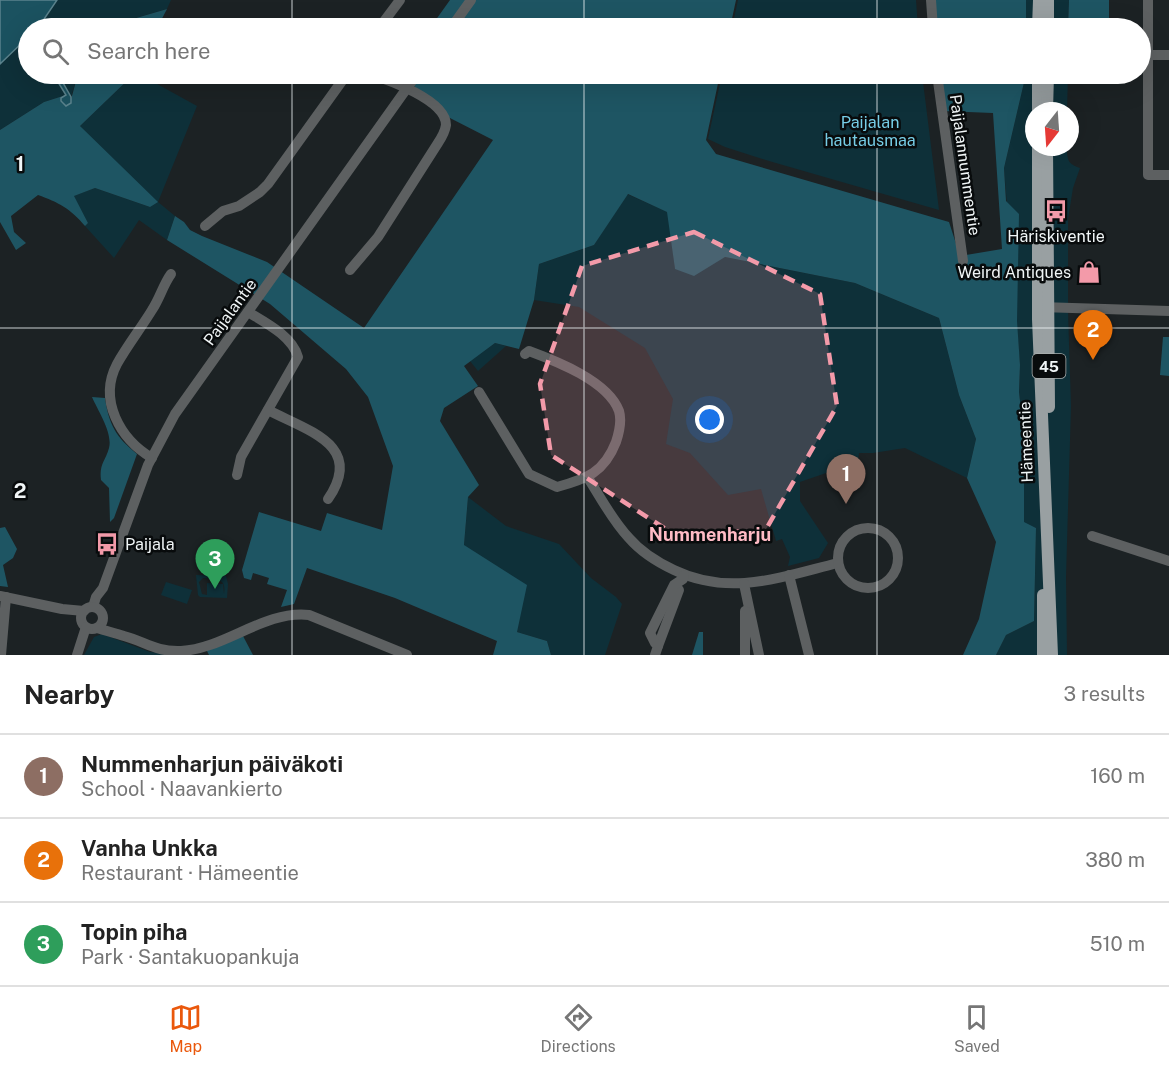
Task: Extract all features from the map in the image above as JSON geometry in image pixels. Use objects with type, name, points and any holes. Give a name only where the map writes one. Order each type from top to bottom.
[{"type":"main road","points":[[1038,18],[1039,0]]},
{"type":"main road","points":[[1048,0],[1048,18]]},
{"type":"main road","points":[[1038,84],[1038,102]]},
{"type":"main road","points":[[1047,102],[1048,84]]},
{"type":"main road","name":"Hämeentie","points":[[1038,156],[1049,469],[1042,655]]},
{"type":"main road","name":"Hämeentie","points":[[1043,307],[1047,156]]},
{"type":"main road","name":"Hämeentie","points":[[1047,525],[1052,655]]},
{"type":"street","points":[[386,18],[400,0]]},
{"type":"street","points":[[458,18],[471,0]]},
{"type":"street","points":[[931,0],[932,18]]},
{"type":"street","points":[[1148,0],[1148,18]]},
{"type":"street","points":[[1151,55],[1169,55]]},
{"type":"street","points":[[205,226],[223,211],[238,206],[268,184],[340,84]]},
{"type":"street","points":[[350,270],[378,237],[444,133],[446,123],[443,113],[436,106],[399,84]]},
{"type":"street","name":"Paijalantie","points":[[77,655],[92,619],[96,597],[103,588],[152,458],[184,400],[409,84]]},
{"type":"street","name":"Paijalannummentie","points":[[938,84],[963,261]]},
{"type":"street","points":[[1148,84],[1148,175],[1169,175]]},
{"type":"street","points":[[152,458],[128,439],[119,427],[113,415],[110,386],[116,365],[161,296],[171,274]]},
{"type":"street","points":[[1043,307],[1169,311]]},
{"type":"street","points":[[237,475],[241,457],[298,357],[295,347],[288,339],[248,312]]},
{"type":"street","points":[[479,392],[529,474],[557,487],[588,478],[605,464],[619,433],[619,410],[603,390],[580,373],[529,351],[525,354]]},
{"type":"street","points":[[268,410],[325,440],[335,450],[341,461],[340,472],[336,487],[328,500]]},
{"type":"street","points":[[588,478],[613,518],[631,540],[650,556],[683,577],[745,588],[838,563]]},
{"type":"street","points":[[867,528],[875,529],[888,536],[897,556],[895,569],[889,579],[872,587],[861,587],[850,582],[842,573],[838,563],[839,551],[844,540],[852,533],[867,528]]},
{"type":"street","points":[[1092,536],[1169,561]]},
{"type":"street","points":[[789,575],[809,655]]},
{"type":"street","points":[[657,650],[650,633],[674,585],[683,577]]},
{"type":"street","points":[[745,588],[745,655]]},
{"type":"street","points":[[745,588],[759,655]]},
{"type":"street","points":[[1,655],[3,596],[62,609],[92,619],[156,649],[183,651],[203,646],[297,613],[309,615],[407,655]]},
{"type":"highlighted area","points":[[694,232],[820,294],[837,406],[765,531],[672,533],[551,455],[540,384],[582,266]]},
{"type":"green space","points":[[57,0],[171,0],[167,9],[136,18],[45,18]]},
{"type":"green space","points":[[738,0],[916,0],[917,18],[734,18]]},
{"type":"green space","points":[[1026,0],[1069,0],[1068,18],[1026,18]]},
{"type":"green space","points":[[18,46],[18,84],[59,84],[66,95],[44,102],[0,130],[0,64]]},
{"type":"green space","points":[[64,84],[75,84],[71,97]]},
{"type":"green space","points":[[124,84],[157,84],[197,106],[158,202],[175,216],[167,240],[139,220],[114,258],[85,226],[88,223],[73,196],[95,188],[150,207],[80,126]]},
{"type":"green space","name":"Paijalan hautausmaa","points":[[720,84],[923,84],[939,210],[769,161],[708,139]]},
{"type":"green space","points":[[1024,84],[1068,84],[1067,102],[1025,102],[1025,156],[1067,156],[1073,165],[1080,168],[1073,188],[1068,219],[1071,406],[1066,577],[1067,655],[996,655],[1006,635],[1034,621],[1036,528],[1023,523],[1024,437],[1019,392],[1020,365],[1004,168]]},
{"type":"green space","points":[[627,194],[668,212],[675,269],[725,257],[855,283],[939,318],[959,395],[976,439],[967,478],[905,448],[859,453],[858,462],[800,482],[800,501],[828,543],[819,558],[788,566],[790,557],[782,539],[776,541],[761,489],[728,495],[690,453],[666,444],[673,399],[645,348],[579,307],[534,300],[539,264],[594,245]]},
{"type":"green space","points":[[495,343],[506,346],[478,371],[470,361]]},
{"type":"green space","points":[[468,497],[506,526],[559,544],[591,578],[616,597],[622,604],[605,655],[551,655],[547,641],[517,632],[464,545]]},
{"type":"green space","points":[[196,575],[226,576],[227,598],[198,595]],"holes":[[[203,578],[220,580],[224,585],[224,594],[223,584],[207,583],[207,595],[202,594],[199,582]]]},
{"type":"green space","points":[[166,582],[192,590],[187,604],[161,595]]},
{"type":"green space","points":[[102,634],[150,652],[185,655],[84,655],[94,637]]},
{"type":"shaded area","points":[[0,0],[57,0],[45,18],[18,18],[18,47],[0,64]]},
{"type":"shaded area","points":[[450,0],[736,0],[732,18],[437,18]]},
{"type":"shaded area","points":[[934,0],[1026,0],[1026,18],[935,18]]},
{"type":"shaded area","points":[[1069,0],[1109,0],[1109,18],[1068,18]]},
{"type":"shaded area","points":[[167,9],[162,18],[136,18]]},
{"type":"shaded area","points":[[59,84],[64,84],[71,97],[71,103],[66,106],[61,98],[66,95]]},
{"type":"shaded area","points":[[75,84],[124,84],[80,126],[158,202],[150,207],[95,188],[74,196],[88,223],[85,226],[64,207],[38,195],[11,216],[14,232],[26,243],[16,250],[0,222],[0,130],[44,102],[66,95],[70,103]]},
{"type":"shaded area","points":[[412,84],[718,84],[706,140],[716,154],[949,222],[960,256],[1002,249],[993,113],[943,111],[940,84],[1024,84],[1004,168],[1006,201],[1019,214],[1017,321],[1019,392],[1024,437],[1024,522],[1036,528],[1034,621],[1006,635],[996,655],[963,655],[979,619],[996,542],[967,478],[976,439],[959,395],[939,318],[855,283],[725,257],[694,276],[675,269],[667,212],[628,194],[594,245],[539,264],[534,300],[519,349],[495,343],[464,366],[478,386],[444,408],[440,421],[479,485],[468,497],[464,545],[527,585],[517,632],[547,641],[551,655],[493,655],[497,641],[395,598],[307,568],[294,604],[281,607],[287,590],[267,584],[269,578],[253,573],[251,580],[244,578],[242,570],[259,512],[321,531],[327,513],[382,530],[393,466],[368,397],[346,369],[270,304],[167,240],[175,216],[190,230],[202,236],[267,262],[364,328],[493,140],[448,117]]},
{"type":"shaded area","points":[[1163,337],[1169,337],[1169,376],[1160,375]]},
{"type":"shaded area","points":[[92,397],[105,398],[115,430],[137,454],[114,518],[110,522],[109,488],[101,480],[101,475],[110,442],[104,422]]},
{"type":"shaded area","points":[[5,527],[17,549],[13,558],[3,565],[8,587],[0,586],[0,528]]},
{"type":"shaded area","points":[[699,632],[703,632],[703,655],[692,655]]},
{"type":"shaded area","points":[[243,636],[253,655],[209,655],[206,649]]},
{"type":"place","name":"Häriskiventie","points":[[1056,211]]},
{"type":"place","name":"Weird Antiques","points":[[1089,272]]},
{"type":"place","name":"Vanha Unkka","points":[[1093,360]]},
{"type":"place","name":"Nummenharjun päiväkoti","points":[[846,504]]},
{"type":"place","name":"Paijala","points":[[107,544]]},
{"type":"place","name":"Topin piha","points":[[215,589]]},
{"type":"district","name":"Nummenharju","points":[[710,534]]}]
